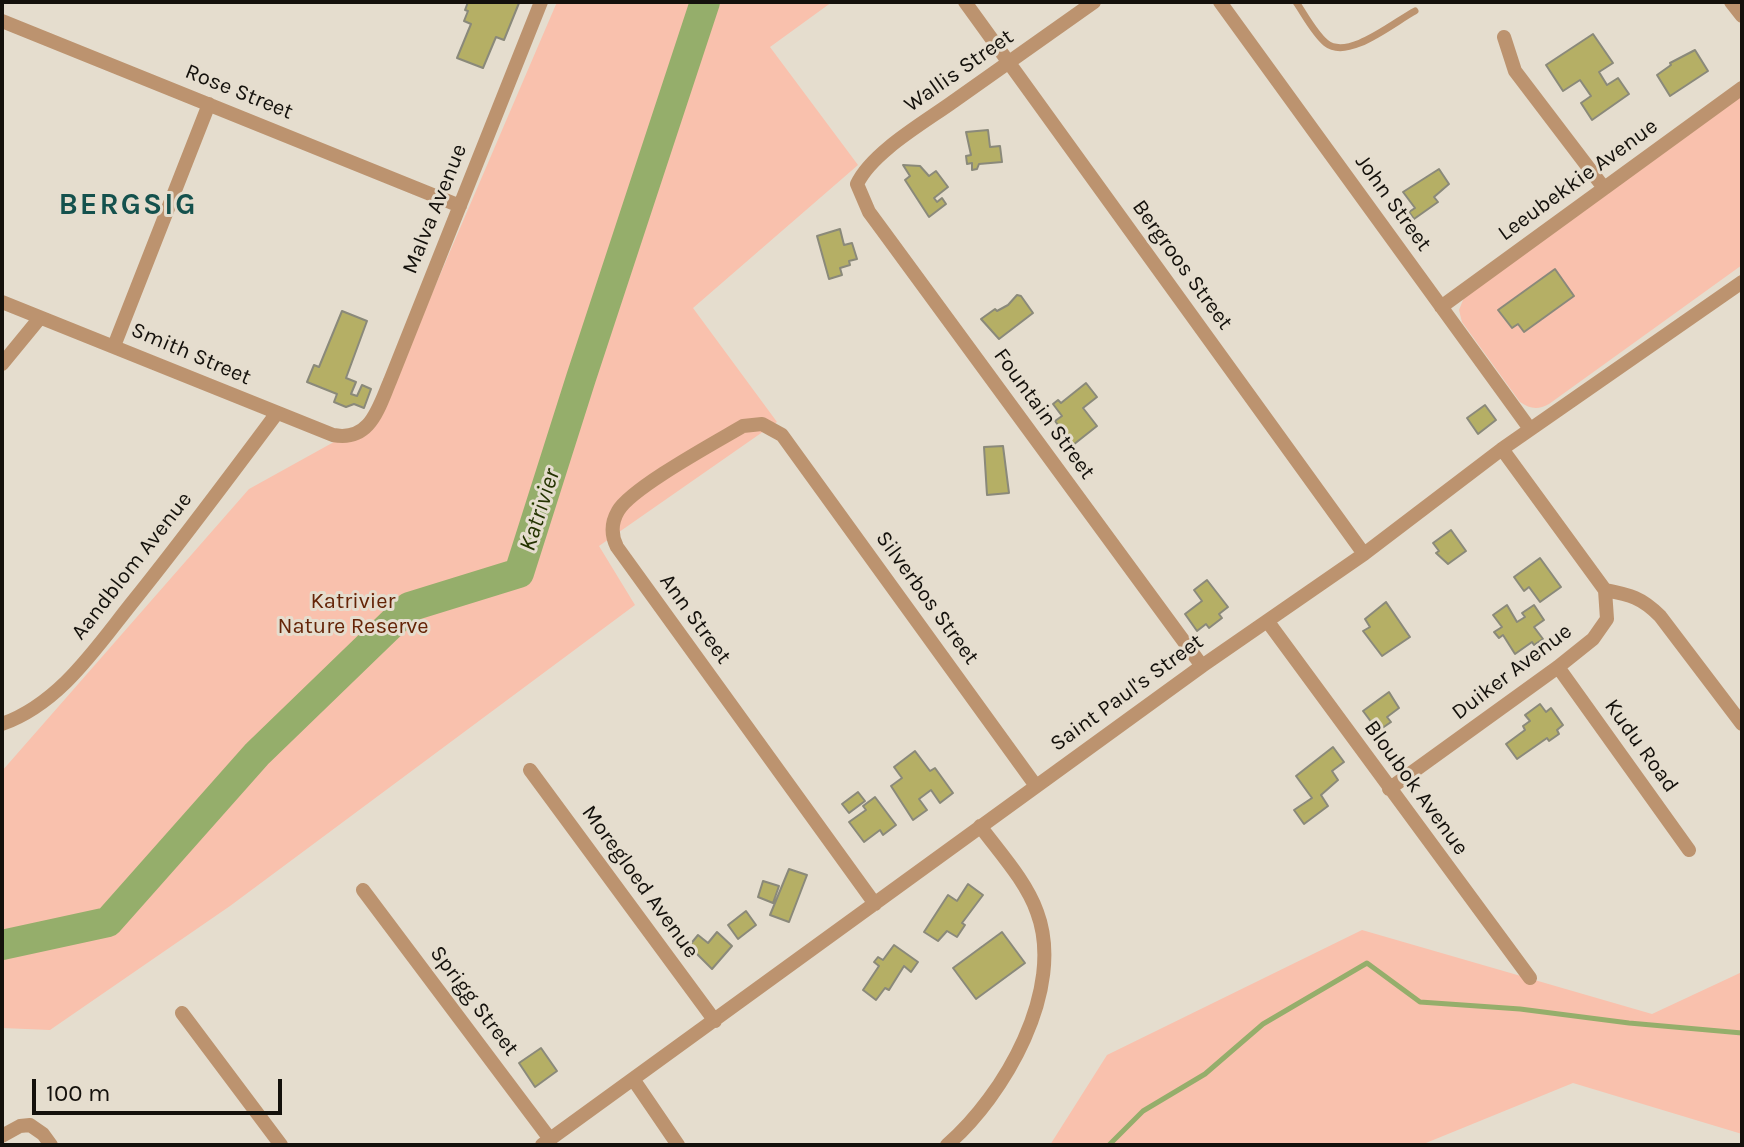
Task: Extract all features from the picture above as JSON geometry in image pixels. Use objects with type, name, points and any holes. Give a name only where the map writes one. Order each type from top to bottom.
[{"type":"street","name":"Malva Avenue","points":[[364,430],[374,418],[390,381],[541,2]]},
{"type":"street","name":"Bergroos Street","points":[[965,2],[1364,554]]},
{"type":"street","name":"Wallis Street","points":[[857,184],[875,161],[1094,2]]},
{"type":"street","name":"John Street","points":[[1220,2],[1530,429]]},
{"type":"street","points":[[1731,2],[1742,16]]},
{"type":"street","name":"Rose Street","points":[[2,21],[460,206]]},
{"type":"street","points":[[1504,37],[1515,71],[1604,188]]},
{"type":"street","name":"Leeubekkie Avenue","points":[[1441,307],[1742,88]]},
{"type":"street","points":[[114,346],[209,104]]},
{"type":"street","name":"Fountain Street","points":[[857,184],[862,198],[883,231],[1202,666]]},
{"type":"street","name":"Saint Paul's Street","points":[[546,1142],[1202,666],[1364,554],[1502,449],[1742,282]]},
{"type":"street","name":"Smith Street","points":[[2,302],[340,436],[351,436],[364,430]]},
{"type":"street","points":[[2,364],[39,319]]},
{"type":"street","name":"Aandblom Avenue","points":[[2,724],[42,703],[78,670],[277,413]]},
{"type":"street","name":"Ann Street","points":[[782,435],[762,424],[743,426],[628,499],[617,512],[612,535],[638,579],[875,904]]},
{"type":"street","name":"Silverbos Street","points":[[782,435],[1036,786]]},
{"type":"street","points":[[1502,449],[1605,590],[1646,602],[1742,724]]},
{"type":"street","name":"Duiker Avenue","points":[[1389,789],[1593,639],[1602,628],[1608,609],[1605,590]]},
{"type":"street","name":"Bloubok Avenue","points":[[1268,622],[1530,978]]},
{"type":"street","name":"Kudu Road","points":[[1558,667],[1689,850]]},
{"type":"street","name":"Moregloed Avenue","points":[[530,770],[715,1021]]},
{"type":"street","points":[[947,1145],[985,1105],[1020,1045],[1040,996],[1044,962],[1037,912],[1027,891],[980,826]]},
{"type":"street","name":"Sprigg Street","points":[[363,890],[546,1142]]},
{"type":"street","points":[[182,1013],[281,1145]]},
{"type":"street","points":[[633,1079],[678,1145]]},
{"type":"street","points":[[2,1136],[20,1126],[30,1125],[36,1127],[51,1145]]},
{"type":"lane","points":[[1296,2],[1327,44],[1340,49],[1354,47],[1415,11]]},
{"type":"green space","name":"Katrivier Nature Reserve","points":[[557,2],[832,2],[770,47],[858,165],[693,308],[777,422],[599,546],[635,605],[230,906],[50,1030],[2,1028],[2,771],[249,489],[379,417]]},
{"type":"green space","points":[[1742,95],[1742,265],[1549,404],[1534,408],[1520,402],[1462,322],[1459,310],[1465,295]]},
{"type":"green space","points":[[1362,930],[1652,1014],[1742,972],[1742,1134],[1573,1083],[1421,1145],[1050,1145],[1107,1055]]},
{"type":"building","points":[[468,2],[519,3],[504,40],[496,37],[483,68],[457,58],[471,24],[464,21]]},
{"type":"building","points":[[1593,34],[1613,63],[1599,72],[1607,85],[1618,78],[1629,94],[1592,120],[1581,103],[1591,96],[1580,80],[1563,91],[1546,65]]},
{"type":"building","points":[[1695,50],[1708,71],[1670,96],[1657,75],[1670,63]]},
{"type":"building","points":[[988,130],[990,147],[1000,146],[1002,162],[979,164],[977,169],[972,170],[972,163],[967,164],[966,156],[971,155],[966,132]]},
{"type":"building","points":[[903,165],[920,166],[929,176],[936,171],[948,187],[934,198],[937,202],[942,198],[946,204],[929,217],[905,180],[910,176]]},
{"type":"building","points":[[1439,169],[1449,184],[1434,197],[1438,202],[1414,219],[1409,212],[1415,208],[1403,192]]},
{"type":"building","points":[[840,229],[844,245],[852,243],[857,259],[840,268],[842,275],[829,279],[817,236]]},
{"type":"building","points":[[1555,269],[1574,296],[1524,332],[1518,324],[1512,328],[1498,310]]},
{"type":"building","points":[[1017,295],[1033,313],[999,339],[981,319],[995,309],[997,311],[1008,305]]},
{"type":"building","points":[[342,311],[367,321],[346,378],[356,382],[351,394],[357,396],[362,385],[371,389],[364,408],[354,404],[346,407],[334,402],[337,394],[307,382],[314,365],[319,367]]},
{"type":"building","points":[[1086,383],[1097,397],[1083,408],[1097,426],[1073,445],[1055,421],[1062,416],[1053,404],[1058,400],[1061,403]]},
{"type":"building","points":[[1485,405],[1496,420],[1478,434],[1467,418]]},
{"type":"building","points":[[1003,446],[1009,493],[987,495],[984,447]]},
{"type":"building","points":[[1451,530],[1466,551],[1448,564],[1436,553],[1439,551],[1433,543]]},
{"type":"building","points":[[1540,558],[1561,587],[1540,602],[1529,587],[1524,591],[1514,577]]},
{"type":"building","points":[[1207,580],[1228,607],[1219,614],[1222,618],[1209,628],[1206,624],[1197,631],[1185,614],[1202,601],[1194,590]]},
{"type":"building","points":[[1386,602],[1410,637],[1382,656],[1363,631],[1370,627],[1365,619]]},
{"type":"building","points":[[1507,605],[1517,622],[1525,617],[1522,613],[1534,605],[1544,620],[1534,627],[1543,639],[1534,645],[1532,642],[1515,654],[1503,635],[1499,638],[1494,632],[1502,627],[1493,615]]},
{"type":"building","points":[[1389,692],[1399,708],[1387,717],[1391,722],[1378,731],[1363,711]]},
{"type":"building","points":[[1540,704],[1546,712],[1551,708],[1563,725],[1557,730],[1559,734],[1549,741],[1547,738],[1517,759],[1506,744],[1525,730],[1523,726],[1530,721],[1525,715]]},
{"type":"building","points":[[1333,747],[1344,762],[1332,771],[1338,780],[1321,795],[1328,806],[1304,824],[1294,810],[1312,798],[1296,776]]},
{"type":"building","points":[[915,751],[930,771],[935,768],[953,793],[940,803],[931,790],[919,799],[927,810],[913,820],[891,786],[902,778],[894,767]]},
{"type":"building","points":[[858,792],[865,801],[849,813],[842,804]]},
{"type":"building","points":[[875,797],[896,825],[883,835],[880,830],[864,842],[849,822],[866,810],[863,806]]},
{"type":"building","points":[[789,869],[807,875],[789,922],[770,915]]},
{"type":"building","points":[[763,881],[779,886],[773,903],[758,897]]},
{"type":"building","points":[[968,884],[983,895],[962,923],[965,925],[957,937],[947,931],[938,941],[924,932],[948,895],[957,901]]},
{"type":"building","points":[[746,911],[756,925],[738,939],[728,925]]},
{"type":"building","points":[[717,932],[732,946],[712,969],[689,946],[698,935],[708,943]]},
{"type":"building","points":[[1002,932],[1025,963],[976,999],[953,968]]},
{"type":"building","points":[[894,945],[918,962],[911,972],[904,966],[889,990],[885,988],[876,1000],[863,990],[879,966],[874,962],[878,957],[883,960]]},
{"type":"building","points":[[541,1048],[557,1071],[535,1087],[519,1063]]},
{"type":"waterway","name":"Katrivier","points":[[2,945],[108,922],[257,754],[409,607],[519,573],[705,2]]},
{"type":"waterway","points":[[1109,1145],[1143,1111],[1205,1074],[1263,1024],[1367,963],[1420,1002],[1520,1009],[1742,1033]]},
{"type":"district","name":"BERGSIG","points":[[128,205]]}]
